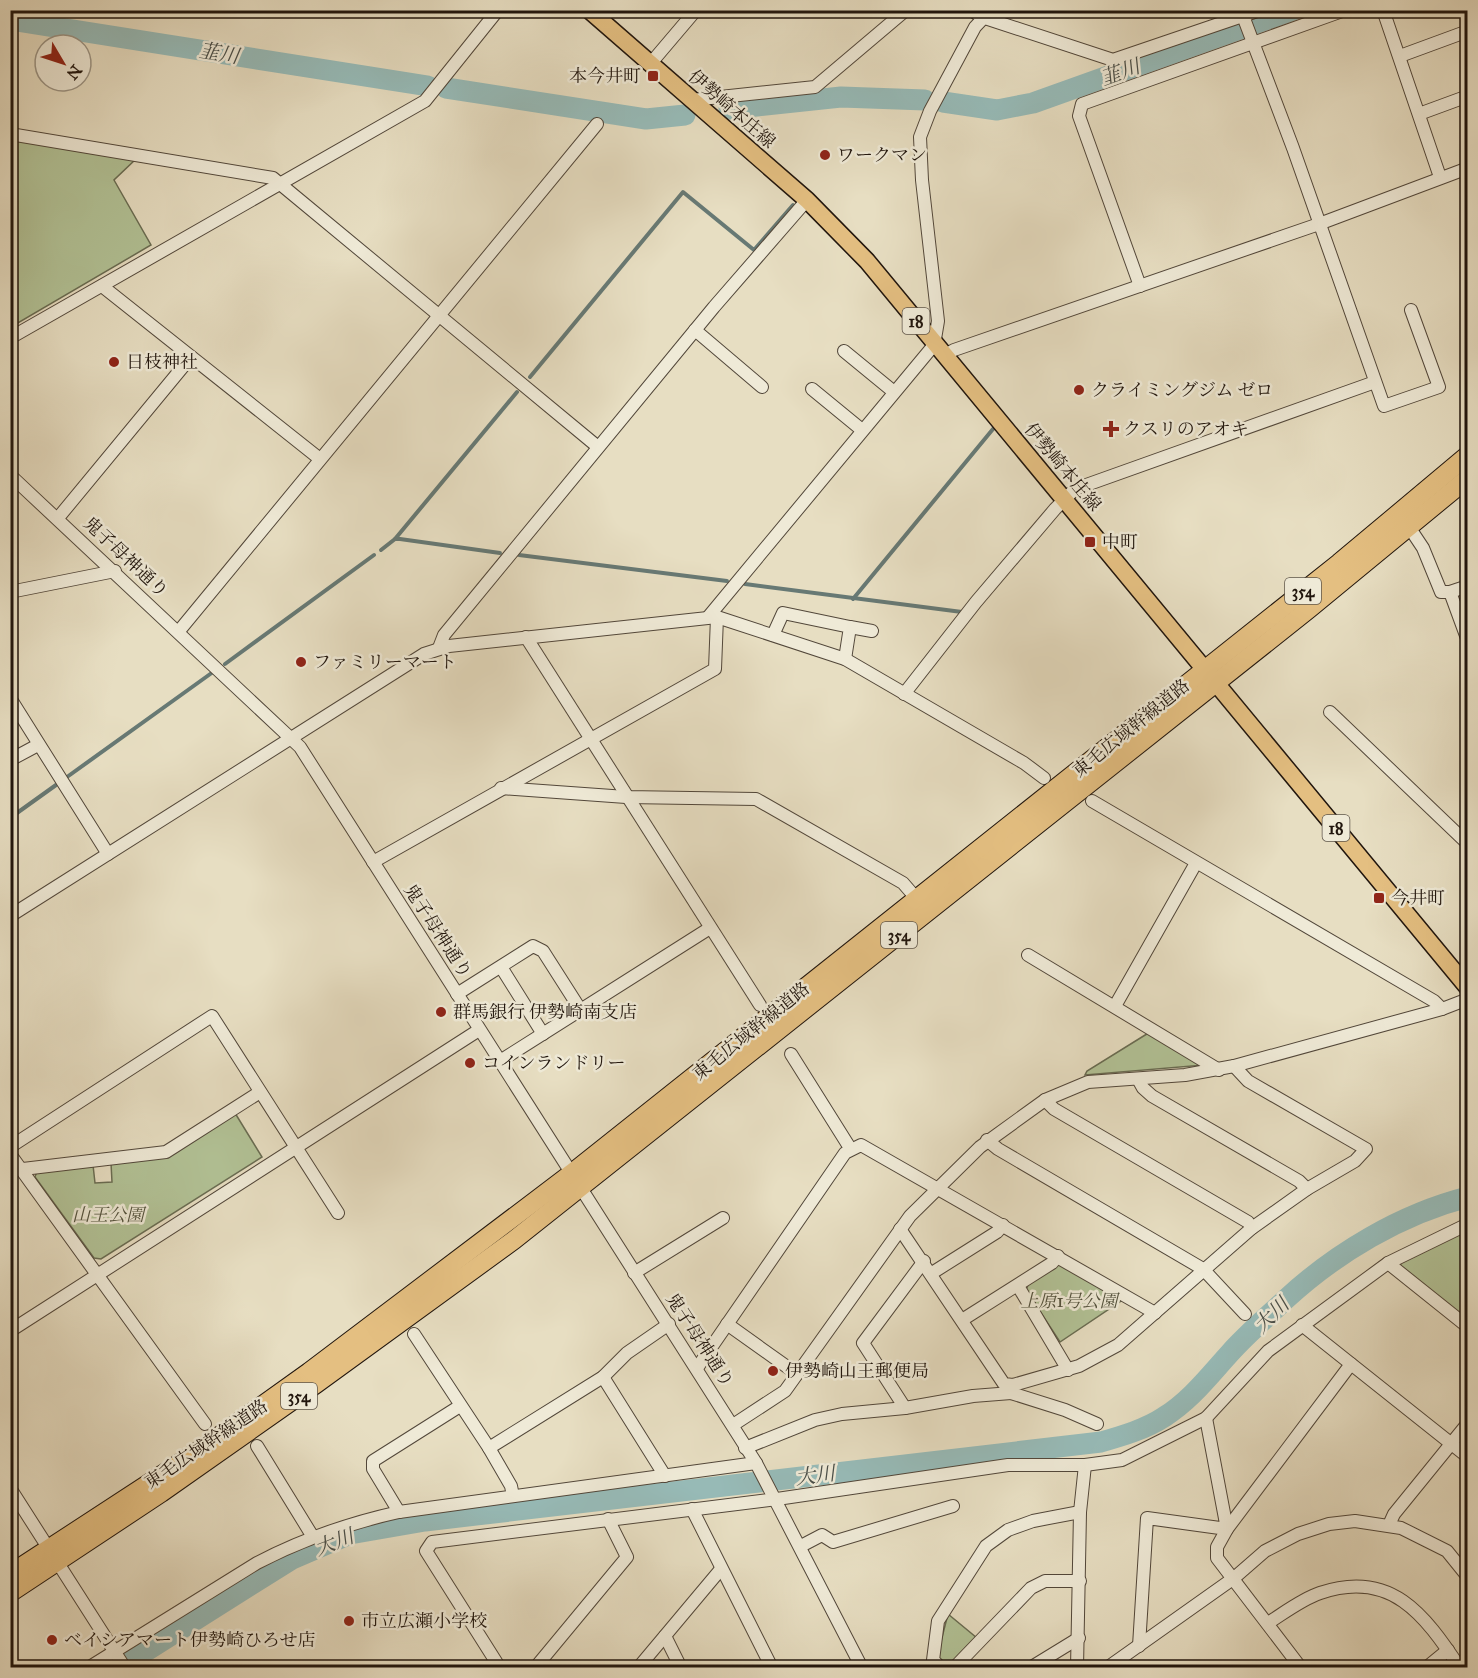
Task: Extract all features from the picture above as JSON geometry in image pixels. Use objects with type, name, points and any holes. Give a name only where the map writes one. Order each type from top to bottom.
[{"type":"highway","name":"東毛広域幹線道路","points":[[1404,519],[1467,455]]},
{"type":"highway","name":"東毛広域幹線道路","points":[[576,1180],[1404,519],[1467,478]]},
{"type":"highway","name":"東毛広域幹線道路","points":[[10,1593],[54,1555],[326,1377],[514,1240],[576,1180],[916,898],[1211,675]]},
{"type":"highway","name":"東毛広域幹線道路","points":[[10,1574],[54,1555]]},
{"type":"main road","name":"伊勢崎本庄線","points":[[589,10],[807,200],[867,261],[1467,988]]},
{"type":"street","points":[[10,338],[429,98],[498,10]]},
{"type":"street","points":[[651,63],[696,10]]},
{"type":"street","points":[[692,100],[815,87],[906,10]]},
{"type":"street","points":[[971,10],[1113,60],[1260,10]]},
{"type":"street","points":[[1140,286],[1079,116],[1079,108],[1090,100],[1253,40],[1345,10]]},
{"type":"street","points":[[1383,10],[1440,177]]},
{"type":"street","points":[[939,351],[938,321],[922,180],[920,136],[930,111],[987,14]]},
{"type":"street","points":[[1239,17],[1253,40],[1384,406],[1439,387],[1411,310]]},
{"type":"street","points":[[1400,56],[1467,31]]},
{"type":"street","points":[[1419,114],[1467,96]]},
{"type":"street","points":[[179,631],[597,124]]},
{"type":"street","points":[[10,134],[273,178],[598,447]]},
{"type":"street","points":[[373,862],[715,669],[713,617],[894,392],[939,351],[954,350],[1319,224],[1467,168]]},
{"type":"street","points":[[439,648],[444,635],[694,330],[807,200]]},
{"type":"street","points":[[102,286],[320,459]]},
{"type":"street","points":[[694,330],[762,387]]},
{"type":"street","points":[[844,351],[894,392]]},
{"type":"street","points":[[58,518],[191,357]]},
{"type":"street","points":[[904,694],[976,602],[1064,499],[1083,485],[1375,382]]},
{"type":"street","points":[[812,388],[862,430]]},
{"type":"street","name":"鬼子母神通り","points":[[10,475],[292,738],[634,1273],[669,1324],[758,1465],[775,1497]]},
{"type":"street","points":[[1404,519],[1423,548],[1438,589],[1441,592],[1450,592],[1467,586]]},
{"type":"street","points":[[10,592],[115,571]]},
{"type":"street","points":[[1450,592],[1467,641]]},
{"type":"street","points":[[773,635],[783,613],[872,631]]},
{"type":"street","points":[[10,916],[439,648],[713,617],[845,659],[1016,758],[1044,778]]},
{"type":"street","points":[[845,659],[850,627]]},
{"type":"street","points":[[526,638],[760,1005]]},
{"type":"street","points":[[10,698],[108,854]]},
{"type":"street","points":[[1329,712],[1467,844]]},
{"type":"street","points":[[10,760],[38,744]]},
{"type":"street","points":[[501,788],[626,797],[756,799],[903,883],[916,898]]},
{"type":"street","points":[[1092,801],[1434,1001],[1442,1009]]},
{"type":"street","points":[[1115,1006],[1196,862]]},
{"type":"street","points":[[500,1061],[710,928]]},
{"type":"street","points":[[457,994],[533,946],[540,947],[580,1009]]},
{"type":"street","points":[[1028,955],[1219,1070]]},
{"type":"street","points":[[501,967],[543,1034]]},
{"type":"street","points":[[733,1425],[777,1398],[797,1374],[900,1228],[938,1188],[987,1140],[1045,1100],[1088,1082],[1219,1070],[1442,1009],[1467,999]]},
{"type":"street","points":[[10,1147],[212,1016],[338,1213]]},
{"type":"street","points":[[10,1331],[479,1030]]},
{"type":"street","points":[[791,1054],[850,1148]]},
{"type":"street","points":[[746,1448],[815,1420],[842,1414],[905,1408],[1012,1389],[1068,1370],[1118,1345],[1252,1228],[1306,1190],[1355,1161],[1366,1149],[1248,1081],[1234,1066]]},
{"type":"street","points":[[1138,1078],[1143,1088],[1152,1096],[1299,1181],[1306,1190]]},
{"type":"street","points":[[23,1169],[166,1152],[260,1092]]},
{"type":"street","points":[[1045,1100],[1054,1109],[1248,1221],[1252,1228]]},
{"type":"street","points":[[987,1140],[998,1149],[1203,1269],[1245,1314]]},
{"type":"street","points":[[697,1368],[850,1148],[861,1145],[1155,1313]]},
{"type":"street","points":[[10,1154],[206,1424]]},
{"type":"street","points":[[634,1273],[723,1218]]},
{"type":"street","points":[[500,1668],[426,1551],[427,1545],[432,1542],[1008,1465],[1085,1465],[1122,1460],[1206,1418],[1268,1351],[1302,1325],[1388,1263],[1467,1224]]},
{"type":"street","points":[[932,1273],[997,1232],[1003,1225]]},
{"type":"street","points":[[900,1228],[1004,1384],[1097,1424]]},
{"type":"street","points":[[962,1320],[1018,1286],[1058,1256]]},
{"type":"street","points":[[905,1408],[863,1343],[924,1261]]},
{"type":"street","points":[[1388,1263],[1467,1327]]},
{"type":"street","points":[[1018,1286],[1068,1370]]},
{"type":"street","points":[[489,1448],[603,1377],[627,1353],[669,1324]]},
{"type":"street","points":[[727,1324],[797,1374]]},
{"type":"street","points":[[1302,1325],[1467,1457]]},
{"type":"street","points":[[414,1334],[489,1448],[511,1486],[513,1496]]},
{"type":"street","points":[[1301,1668],[1217,1558],[1217,1547],[1227,1529],[1351,1364]]},
{"type":"street","points":[[603,1377],[665,1476]]},
{"type":"street","points":[[399,1512],[373,1468],[373,1461],[460,1406]]},
{"type":"street","points":[[1206,1418],[1227,1529]]},
{"type":"street","points":[[1389,1525],[1394,1514],[1467,1423]]},
{"type":"street","points":[[257,1446],[313,1537]]},
{"type":"street","points":[[88,1668],[116,1653],[257,1563],[341,1526],[399,1512],[758,1465]]},
{"type":"street","points":[[1077,1668],[1080,1512],[1085,1465]]},
{"type":"street","points":[[10,1488],[125,1668]]},
{"type":"street","points":[[775,1497],[862,1668]]},
{"type":"street","points":[[801,1546],[822,1535],[833,1542],[953,1506]]},
{"type":"street","points":[[692,1509],[772,1668]]},
{"type":"street","points":[[941,1668],[933,1660],[938,1621],[986,1546],[1008,1530],[1033,1521],[1080,1512]]},
{"type":"street","points":[[1139,1646],[1146,1518],[1227,1529]]},
{"type":"street","points":[[535,1668],[627,1557],[608,1519]]},
{"type":"street","points":[[1107,1668],[1234,1578],[1266,1551],[1312,1528],[1343,1521],[1389,1525],[1414,1533],[1447,1551],[1467,1577]]},
{"type":"street","points":[[638,1668],[721,1569]]},
{"type":"street","points":[[954,1668],[1031,1588],[1045,1581],[1080,1581]]},
{"type":"street","points":[[1268,1623],[1318,1593],[1350,1586],[1372,1587],[1401,1598],[1430,1625],[1460,1668]]},
{"type":"street","points":[[665,1636],[681,1668]]},
{"type":"street","points":[[1035,1666],[1079,1638]]},
{"type":"street","points":[[1426,1668],[1448,1650]]},
{"type":"green space","points":[[11,139],[137,158],[114,180],[151,245],[11,327],[10,307],[17,302],[9,276],[16,251],[10,246]]},
{"type":"green space","points":[[1150,1032],[1204,1065],[1085,1075],[1087,1071]]},
{"type":"green space","name":"山王公園","points":[[235,1113],[262,1157],[101,1259],[94,1258],[35,1177],[37,1171],[93,1165],[95,1183],[112,1182],[111,1163],[166,1156]]},
{"type":"green space","points":[[1467,1230],[1467,1319],[1400,1266],[1402,1261]]},
{"type":"green space","name":"上原1号公園","points":[[1058,1264],[1124,1299],[1060,1342],[1026,1290],[1029,1283]]},
{"type":"green space","points":[[948,1614],[977,1638],[951,1664],[947,1665],[937,1657]]},
{"type":"waterway","name":"韮川","points":[[943,102],[997,110],[1033,103],[1293,10]]},
{"type":"waterway","name":"韮川","points":[[10,20],[428,86]]},
{"type":"waterway","name":"韮川","points":[[446,88],[646,119],[685,115]]},
{"type":"waterway","name":"韮川","points":[[729,109],[841,97],[925,100]]},
{"type":"waterway","points":[[530,377],[683,192],[754,250],[793,205]]},
{"type":"waterway","points":[[395,539],[517,392]]},
{"type":"waterway","points":[[853,599],[993,429]]},
{"type":"waterway","points":[[381,550],[395,539],[400,539],[500,553]]},
{"type":"waterway","points":[[225,664],[374,555]]},
{"type":"waterway","points":[[519,555],[727,581]]},
{"type":"waterway","points":[[745,584],[962,612]]},
{"type":"waterway","points":[[67,777],[213,672]]},
{"type":"waterway","points":[[10,818],[56,785]]},
{"type":"waterway","name":"大川","points":[[119,1668],[292,1559],[350,1534],[425,1521],[1101,1442],[1125,1435],[1157,1421],[1183,1403],[1250,1332],[1326,1266],[1394,1225],[1443,1204],[1468,1197]]},
{"type":"place","name":"本今井町","points":[[653,76]]},
{"type":"place","name":"ワークマン","points":[[825,155]]},
{"type":"place","name":"日枝神社","points":[[114,362]]},
{"type":"place","name":"クライミングジム ゼロ","points":[[1079,390]]},
{"type":"place","name":"クスリのアオキ","points":[[1111,429]]},
{"type":"place","name":"中町","points":[[1090,542]]},
{"type":"place","name":"ファミリーマート","points":[[301,662]]},
{"type":"place","name":"今井町","points":[[1379,898]]},
{"type":"place","name":"群馬銀行 伊勢崎南支店","points":[[441,1012]]},
{"type":"place","name":"コインランドリー","points":[[470,1063]]},
{"type":"place","name":"伊勢崎山王郵便局","points":[[773,1371]]},
{"type":"place","name":"市立広瀬小学校","points":[[349,1621]]},
{"type":"place","name":"ベイシアマート伊勢崎ひろせ店","points":[[52,1640]]}]
